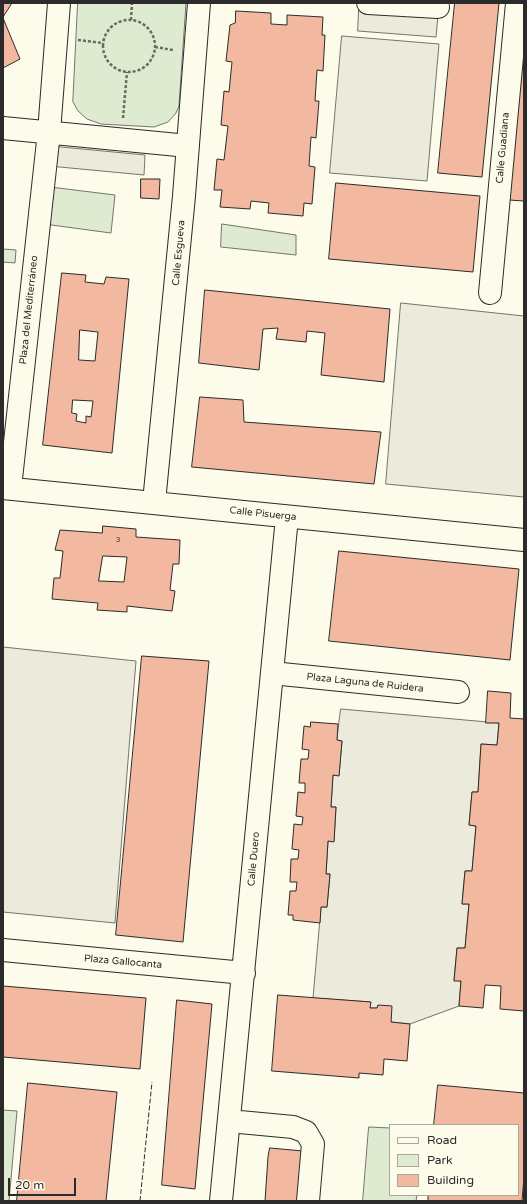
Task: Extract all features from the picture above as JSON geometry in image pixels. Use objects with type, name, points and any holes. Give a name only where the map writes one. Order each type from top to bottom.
[{"type":"street","name":"Plaza del Mediterráneo","points":[[6,488],[49,132],[59,3]]},
{"type":"street","name":"Calle Esgueva","points":[[154,502],[178,257],[199,3]]},
{"type":"street","points":[[368,3],[438,8],[435,3]]},
{"type":"street","name":"Calle Guadiana","points":[[490,293],[517,3]]},
{"type":"street","points":[[3,128],[188,146]]},
{"type":"street","name":"Calle Pisuerga","points":[[6,488],[524,540]]},
{"type":"street","name":"Calle Duero","points":[[221,1201],[287,517]]},
{"type":"street","name":"Plaza Laguna de Ruidera","points":[[272,673],[458,692]]},
{"type":"street","name":"Plaza Gallocanta","points":[[3,950],[244,973]]},
{"type":"street","points":[[229,1121],[293,1127],[306,1132],[313,1144],[308,1201]]},
{"type":"path","points":[[131,20],[132,3]]},
{"type":"path","points":[[131,20],[139,22],[151,32],[155,47],[154,55],[150,62],[136,72],[119,70],[109,63],[104,52],[103,43],[110,29],[116,24],[131,20]]},
{"type":"path","points":[[121,139],[127,72]]},
{"type":"green space","points":[[78,3],[186,3],[179,106],[176,113],[168,122],[154,127],[101,124],[87,119],[78,111],[73,102]]},
{"type":"green space","points":[[50,187],[115,195],[111,233],[44,224]]},
{"type":"green space","points":[[222,224],[296,235],[296,255],[221,247]]},
{"type":"green space","points":[[3,249],[16,250],[15,263],[3,262]]},
{"type":"green space","points":[[3,1110],[17,1111],[9,1201],[3,1201]]},
{"type":"green space","points":[[369,1127],[389,1128],[389,1196],[417,1196],[416,1201],[363,1201]]},
{"type":"shaded area","points":[[359,10],[438,15],[436,37],[358,31]]},
{"type":"shaded area","points":[[342,36],[439,44],[427,181],[330,173]]},
{"type":"shaded area","points":[[51,146],[145,155],[144,175],[49,166]]},
{"type":"shaded area","points":[[401,303],[524,316],[524,497],[386,484]]},
{"type":"shaded area","points":[[3,647],[136,661],[115,923],[3,912]]},
{"type":"shaded area","points":[[341,709],[499,723],[497,745],[481,744],[478,792],[472,792],[469,825],[476,826],[472,871],[465,871],[462,904],[469,904],[465,948],[457,948],[454,980],[461,981],[459,1006],[410,1024],[391,1022],[378,1005],[377,1008],[370,1008],[370,1002],[313,998],[321,907],[327,907],[330,874],[326,874],[328,841],[334,841],[336,807],[331,807],[333,775],[339,775],[342,741],[337,740]]},
{"type":"building","points":[[3,3],[12,3],[3,17]]},
{"type":"building","points":[[455,3],[499,3],[482,177],[438,173]]},
{"type":"building","points":[[236,11],[271,13],[271,24],[287,25],[287,15],[323,17],[322,35],[325,35],[323,71],[317,70],[315,101],[319,101],[316,138],[311,137],[309,166],[315,167],[312,204],[304,203],[303,216],[268,213],[269,203],[251,201],[250,209],[220,207],[222,190],[214,190],[217,159],[224,160],[228,126],[221,125],[224,91],[229,92],[232,62],[226,61],[230,25],[235,23]]},
{"type":"building","points":[[3,18],[20,59],[3,68]]},
{"type":"building","points":[[524,30],[524,201],[509,200]]},
{"type":"building","points":[[141,179],[160,179],[159,199],[141,198]]},
{"type":"building","points":[[336,183],[480,196],[473,272],[329,259]]},
{"type":"building","points":[[62,273],[86,275],[85,282],[104,284],[106,277],[129,279],[112,453],[43,445]],"holes":[[[80,330],[98,332],[95,361],[79,360]],[[73,400],[93,401],[91,417],[86,416],[86,423],[76,421],[77,414],[72,413]]]},
{"type":"building","points":[[205,290],[390,309],[384,382],[321,375],[325,333],[307,331],[306,342],[276,339],[278,328],[263,329],[259,370],[199,363]]},
{"type":"building","points":[[200,397],[243,400],[244,422],[381,432],[374,484],[192,467]]},
{"type":"building","points":[[103,526],[136,529],[136,537],[180,540],[179,564],[173,564],[170,590],[175,591],[172,611],[127,606],[127,612],[97,610],[98,603],[52,599],[54,578],[60,578],[63,551],[55,550],[60,530],[102,533]],"holes":[[[103,556],[127,557],[124,582],[99,581]]]},
{"type":"building","points":[[339,551],[519,569],[510,660],[329,641]]},
{"type":"building","points":[[142,656],[209,661],[183,942],[116,935]]},
{"type":"building","points":[[488,691],[511,693],[510,718],[524,719],[524,1011],[500,1009],[501,986],[485,985],[483,1008],[459,1006],[461,981],[454,981],[457,948],[465,948],[469,904],[462,904],[465,871],[472,871],[476,826],[469,825],[472,792],[478,792],[481,744],[497,745],[499,723],[486,723]]},
{"type":"building","points":[[311,722],[338,724],[337,740],[342,741],[339,776],[333,775],[331,807],[336,807],[334,842],[328,841],[326,874],[330,874],[327,907],[321,907],[320,923],[293,920],[293,915],[288,915],[290,891],[296,891],[297,882],[290,882],[291,859],[298,859],[299,850],[292,849],[294,824],[302,825],[303,817],[296,816],[298,792],[305,793],[305,783],[299,783],[301,759],[308,759],[309,750],[302,749],[304,726],[310,727]]},
{"type":"building","points":[[3,986],[146,998],[140,1069],[3,1057]]},
{"type":"building","points":[[278,995],[371,1002],[370,1008],[377,1008],[378,1005],[392,1006],[391,1022],[410,1024],[407,1061],[384,1059],[383,1075],[359,1073],[359,1078],[272,1071]]},
{"type":"building","points":[[177,1000],[212,1004],[195,1189],[162,1185]]},
{"type":"building","points":[[28,1083],[117,1092],[106,1201],[17,1201]]},
{"type":"building","points":[[438,1085],[524,1093],[524,1177],[522,1201],[428,1201],[428,1196],[519,1196],[519,1124],[434,1124]]},
{"type":"building","points":[[270,1148],[303,1151],[300,1201],[265,1201]]},
{"type":"fence","points":[[140,1201],[152,1082]]}]
